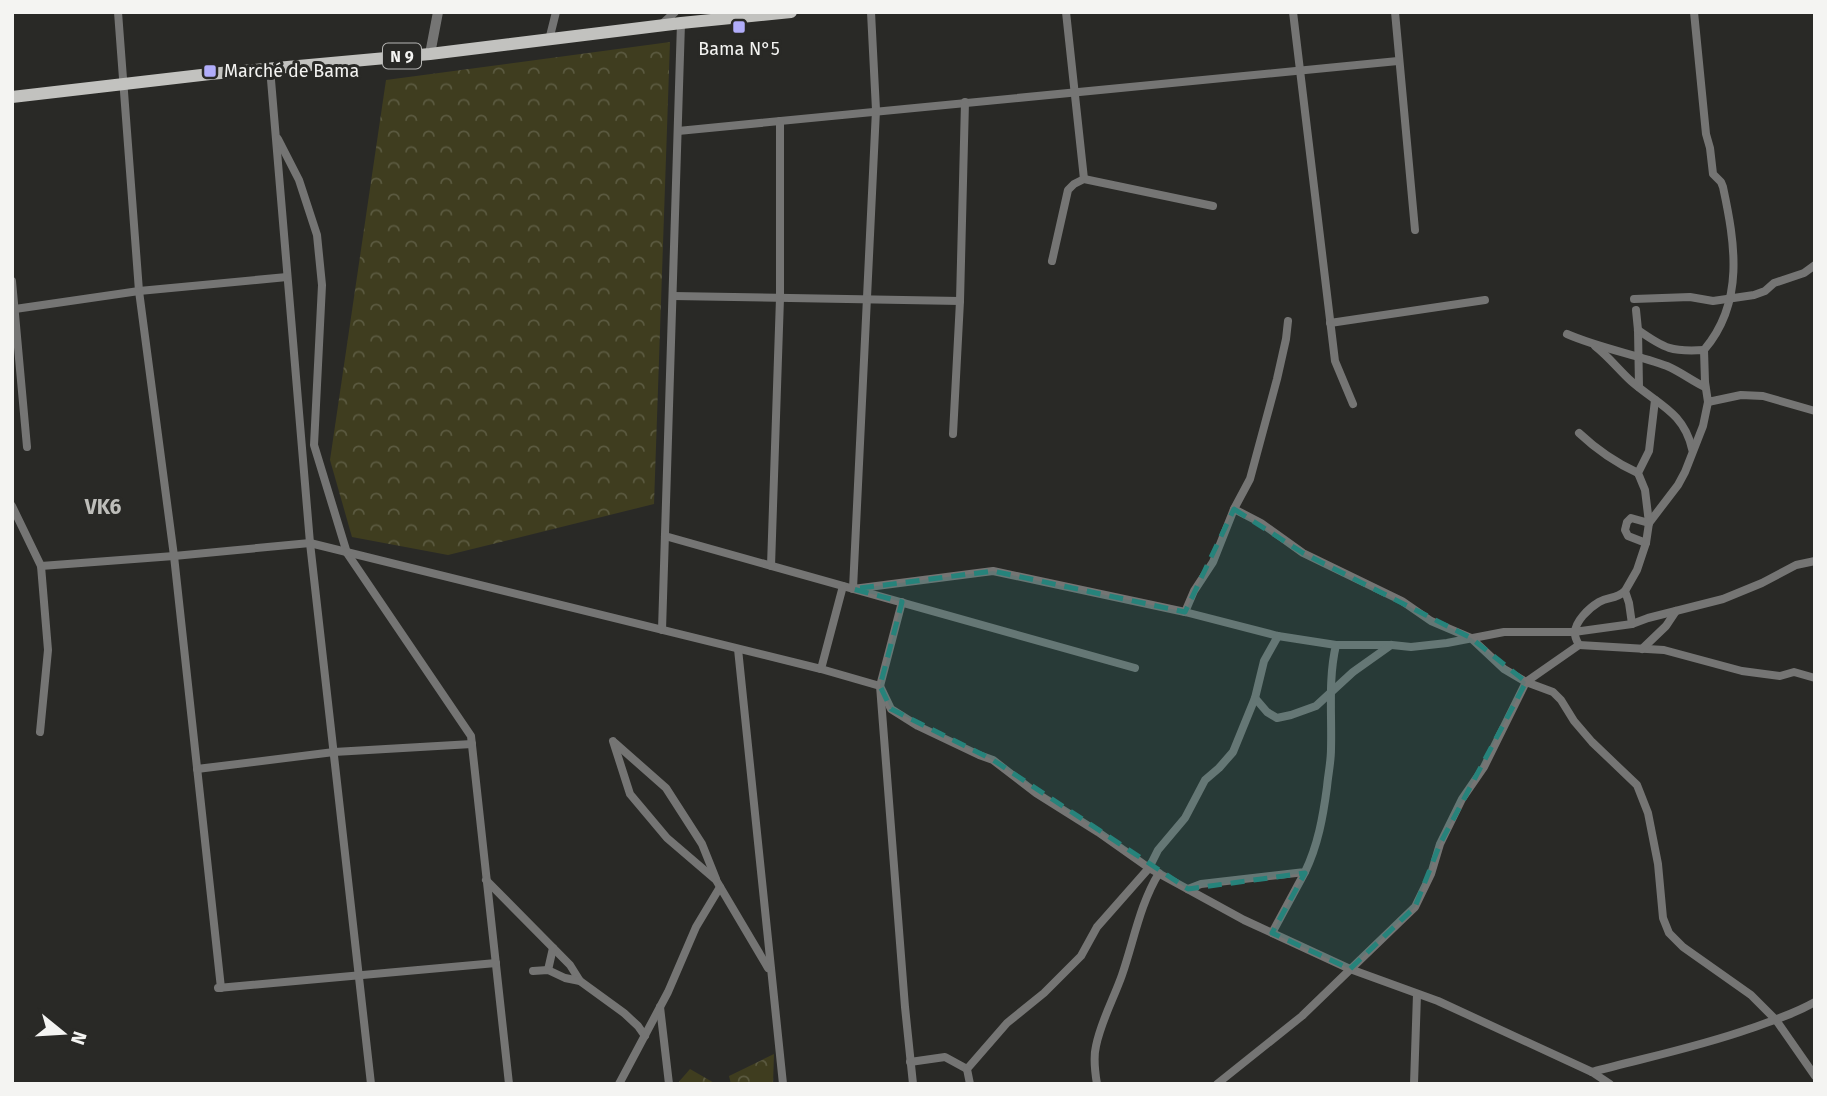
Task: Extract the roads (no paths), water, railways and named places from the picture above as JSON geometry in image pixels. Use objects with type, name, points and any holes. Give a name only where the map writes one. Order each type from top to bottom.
[{"type":"main road","name":"N 9","points":[[12,97],[549,40],[660,26],[678,18],[791,12]]},
{"type":"street","points":[[118,12],[139,291],[174,556],[220,988],[496,964]]},
{"type":"street","points":[[430,54],[438,12]]},
{"type":"street","points":[[549,40],[556,12]]},
{"type":"street","points":[[821,669],[848,587],[876,110],[871,12]]},
{"type":"street","points":[[1066,12],[1084,179]]},
{"type":"street","points":[[1293,12],[1335,360],[1353,404]]},
{"type":"street","points":[[1395,12],[1415,230]]},
{"type":"street","points":[[1649,523],[1678,485],[1703,426],[1708,402],[1704,350],[1719,328],[1731,298],[1734,269],[1734,248],[1723,187],[1713,174],[1706,134],[1694,12]]},
{"type":"street","points":[[662,630],[678,131],[678,18]]},
{"type":"street","points":[[678,131],[1398,61]]},
{"type":"street","points":[[270,68],[310,543],[371,1084]]},
{"type":"street","points":[[953,434],[960,301],[965,102]]},
{"type":"street","points":[[772,566],[780,298],[780,121]]},
{"type":"street","points":[[275,133],[299,180],[317,235],[322,285],[314,445],[347,552],[471,736],[509,1084]]},
{"type":"street","points":[[1052,261],[1068,190],[1084,179],[1213,206]]},
{"type":"street","points":[[1634,299],[1690,297],[1713,301],[1754,295],[1765,291],[1774,283],[1804,273],[1815,265]]},
{"type":"street","points":[[15,309],[139,291],[287,276]]},
{"type":"street","points":[[12,281],[27,447]]},
{"type":"street","points":[[673,296],[960,301]]},
{"type":"street","points":[[1331,323],[1485,300]]},
{"type":"street","points":[[1636,310],[1639,387]]},
{"type":"street","points":[[1185,612],[1194,591],[1213,562],[1234,509],[1250,479],[1286,339],[1288,321]]},
{"type":"street","points":[[1638,330],[1658,345],[1670,350],[1704,350]]},
{"type":"street","points":[[1567,334],[1681,372],[1695,383],[1706,387]]},
{"type":"street","points":[[1593,344],[1681,422],[1692,450]]},
{"type":"street","points":[[1708,402],[1741,395],[1763,396],[1815,411]]},
{"type":"street","points":[[1637,473],[1649,451],[1656,400]]},
{"type":"street","points":[[1578,645],[1574,632],[1578,621],[1600,601],[1618,597],[1625,591],[1637,570],[1649,523],[1645,490],[1637,473],[1602,453],[1579,433]]},
{"type":"street","points":[[12,506],[41,566],[48,650],[40,732]]},
{"type":"street","points":[[1234,509],[1261,523],[1303,552],[1402,601],[1431,621],[1471,638],[1504,669],[1526,682],[1553,692],[1592,742],[1637,785],[1648,813],[1658,864],[1663,918],[1669,933],[1683,947],[1751,995],[1776,1020],[1815,1076]]},
{"type":"street","points":[[1646,543],[1628,536],[1625,530],[1631,518],[1649,523]]},
{"type":"street","points":[[665,536],[1135,668]]},
{"type":"street","points":[[41,566],[310,543],[821,669],[880,686],[891,709],[918,726],[993,760],[1036,793],[1149,868],[1244,920],[1350,969],[1438,1001],[1592,1072],[1610,1084]]},
{"type":"street","points":[[848,587],[993,571],[1185,612],[1278,636],[1336,645],[1411,647],[1504,632],[1574,632],[1632,624],[1723,598],[1762,583],[1796,565],[1815,561]]},
{"type":"street","points":[[1625,591],[1632,624]]},
{"type":"street","points":[[902,603],[880,686],[913,1084]]},
{"type":"street","points":[[1642,649],[1666,626],[1676,611]]},
{"type":"street","points":[[967,1069],[1007,1023],[1044,993],[1081,956],[1097,927],[1149,868],[1158,849],[1185,818],[1205,780],[1233,751],[1255,698],[1264,661],[1278,636]]},
{"type":"street","points":[[1272,933],[1314,854],[1322,823],[1331,754],[1331,666],[1336,645]]},
{"type":"street","points":[[1255,698],[1267,712],[1277,718],[1316,706],[1353,672],[1392,645]]},
{"type":"street","points":[[1217,1084],[1302,1016],[1415,906],[1431,874],[1440,844],[1462,800],[1484,767],[1526,682],[1578,645],[1664,650],[1742,671],[1780,676],[1794,672],[1815,678]]},
{"type":"street","points":[[738,649],[783,1084]]},
{"type":"street","points":[[718,884],[667,838],[630,794],[613,741],[666,788],[702,844],[718,884],[771,973]]},
{"type":"street","points":[[197,769],[334,752],[472,744]]},
{"type":"street","points":[[1188,889],[1201,884],[1305,872]]},
{"type":"street","points":[[1097,1084],[1096,1046],[1122,976],[1144,903],[1159,873]]},
{"type":"street","points":[[486,880],[569,964],[580,981],[624,1013],[645,1035]]},
{"type":"street","points":[[619,1084],[660,1007],[695,927],[718,884]]},
{"type":"street","points":[[548,970],[553,948]]},
{"type":"street","points":[[533,971],[548,970],[580,981]]},
{"type":"street","points":[[1414,1084],[1417,993]]},
{"type":"street","points":[[1592,1072],[1719,1040],[1802,1010],[1815,1002]]},
{"type":"street","points":[[660,1007],[669,1084]]},
{"type":"street","points":[[911,1062],[945,1057],[967,1069]]},
{"type":"street","points":[[967,1069],[970,1084]]},
{"type":"place","name":"Bama N°5","points":[[739,27]]},
{"type":"place","name":"Marché de Bama","points":[[210,71]]},
{"type":"district","name":"VK6","points":[[103,507]]}]
